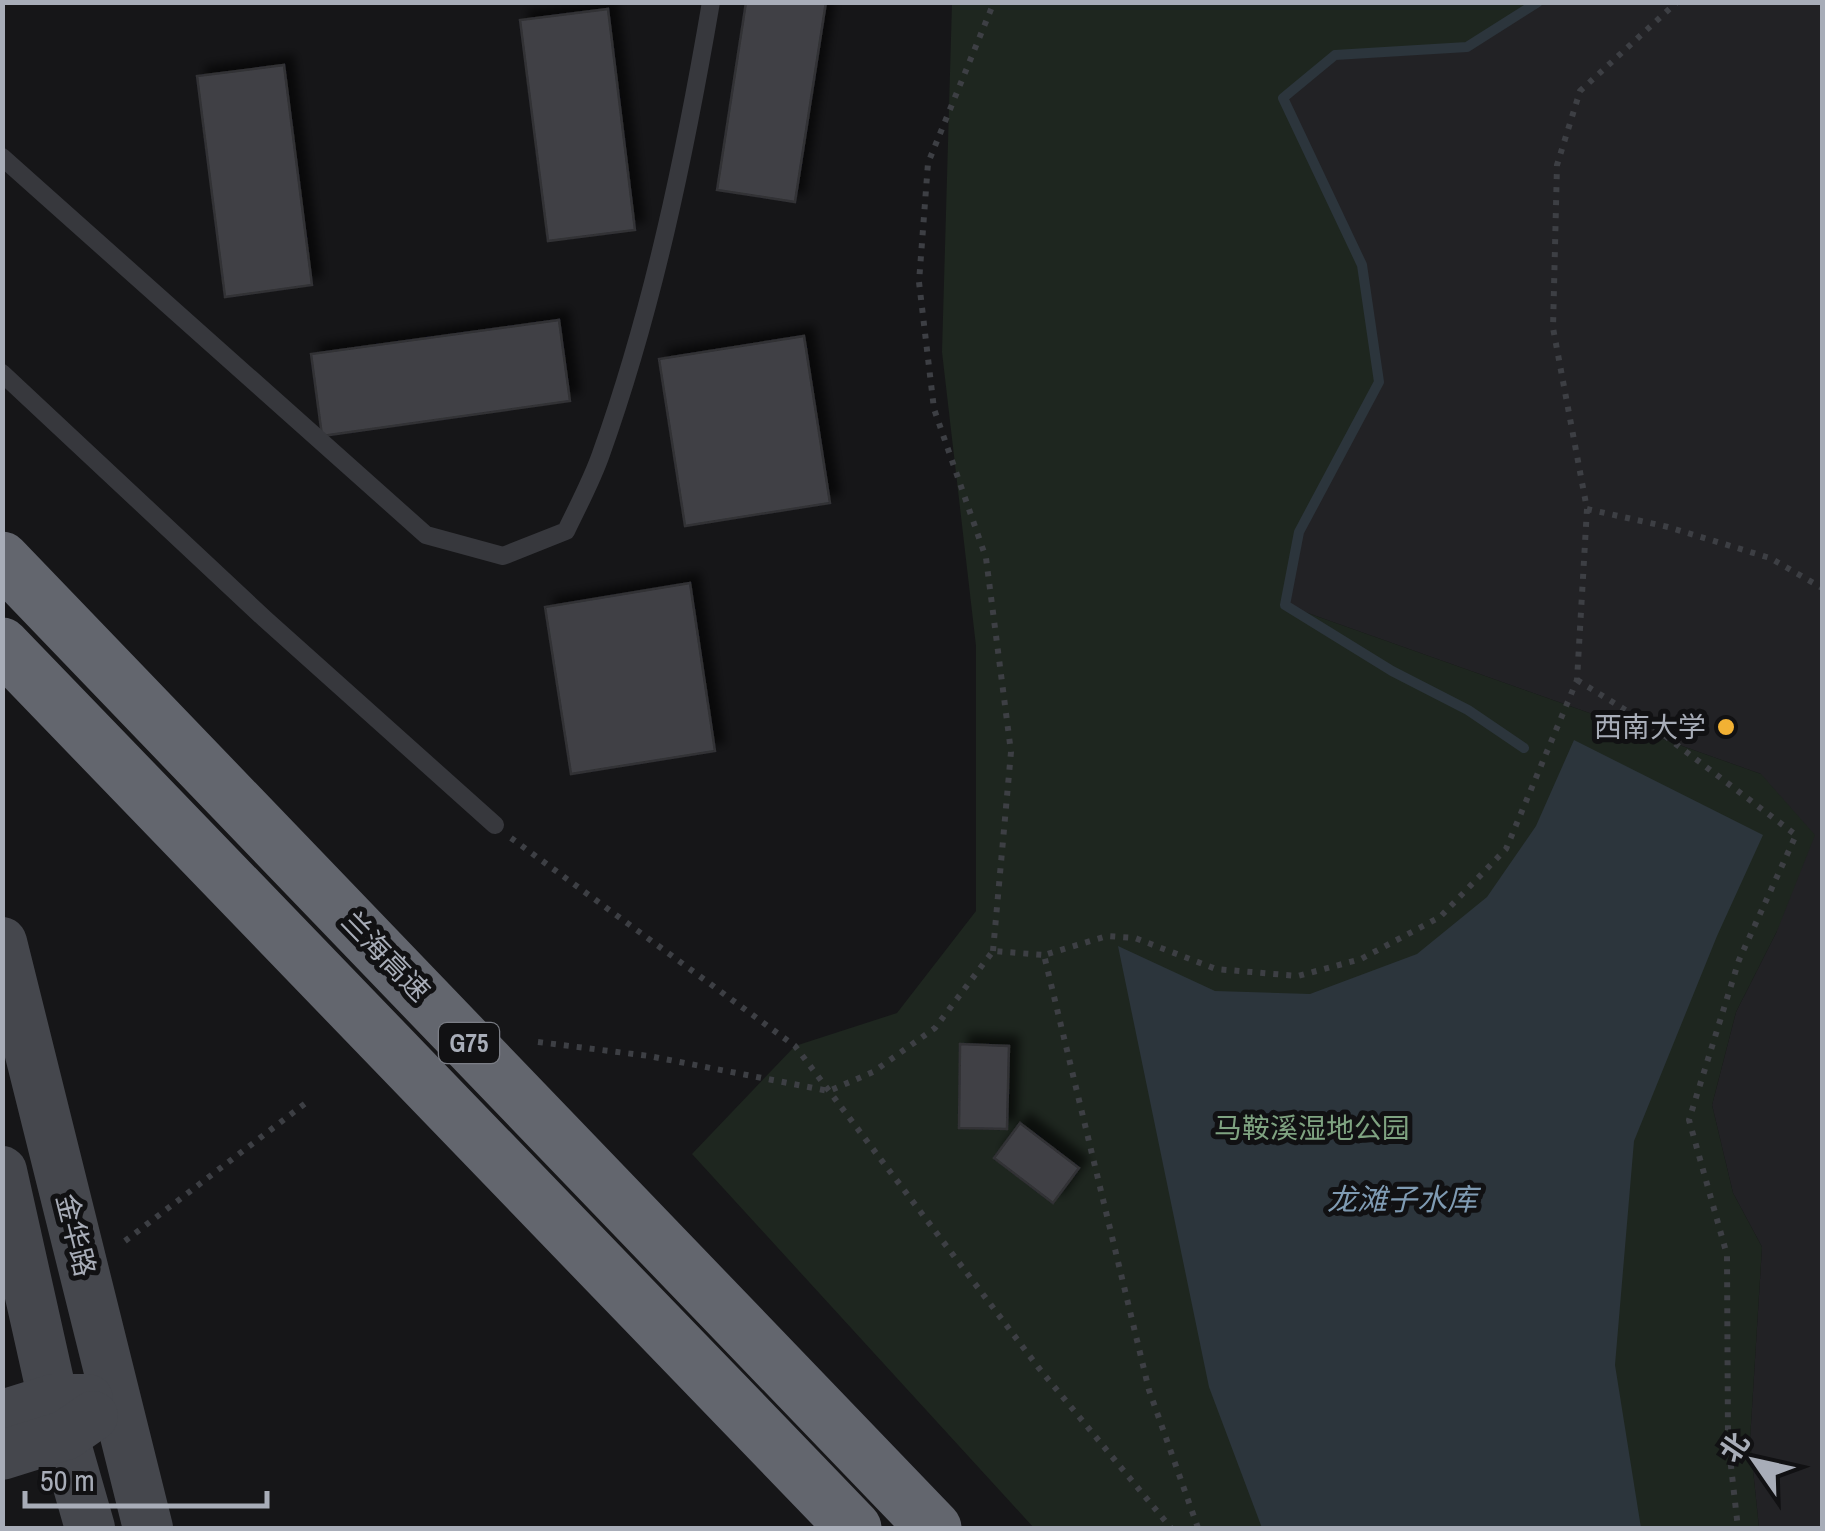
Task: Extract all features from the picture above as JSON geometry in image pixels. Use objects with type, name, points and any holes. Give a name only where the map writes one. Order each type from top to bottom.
[{"type":"highway","name":"兰海高速","points":[[2,559],[934,1528]]},
{"type":"highway","name":"G75","points":[[2,645],[854,1528]]},
{"type":"main road","name":"金华路","points":[[2,942],[148,1528]]},
{"type":"main road","name":"金华路","points":[[2,1171],[90,1528]]},
{"type":"main road","points":[[2,1454],[60,1417],[118,1400]]},
{"type":"main road","points":[[2,1415],[60,1417]]},
{"type":"lane","points":[[2,157],[426,535],[503,556],[566,531],[600,456],[650,292],[711,2]]},
{"type":"lane","points":[[2,372],[251,606],[494,826]]},
{"type":"path","points":[[538,1042],[650,1056],[829,1091],[873,1072],[936,1028],[993,951],[1011,752],[986,558],[934,409],[918,282],[928,164],[994,2]]},
{"type":"path","points":[[993,951],[1044,955],[1107,936],[1135,938],[1216,969],[1298,976],[1361,959],[1440,917],[1506,849],[1577,680],[1587,509],[1552,328],[1557,165],[1580,90],[1677,2]]},
{"type":"path","points":[[1587,509],[1668,527],[1770,558],[1822,588]]},
{"type":"path","points":[[1577,680],[1656,728],[1796,834],[1739,960],[1690,1120],[1728,1254],[1728,1440],[1738,1528]]},
{"type":"path","points":[[494,826],[795,1046],[1038,1368],[1171,1528]]},
{"type":"path","points":[[1044,955],[1149,1390],[1198,1528]]},
{"type":"path","points":[[125,1241],[307,1102]]},
{"type":"shaded area","name":"西南大学","points":[[1538,3],[1822,3],[1822,1528],[1759,1528],[1750,1440],[1762,1247],[1733,1193],[1712,1105],[1736,1012],[1777,931],[1761,774],[1285,605],[1299,532],[1379,382],[1283,98],[1335,55],[1467,47]]},
{"type":"green space","name":"马鞍溪湿地公园","points":[[952,3],[1538,3],[1467,47],[1335,55],[1283,98],[1362,265],[1379,382],[1299,532],[1285,605],[1761,774],[1815,835],[1777,931],[1736,1012],[1712,1105],[1733,1193],[1762,1247],[1750,1440],[1759,1528],[1034,1528],[692,1154],[795,1046],[897,1013],[976,911],[976,646],[942,352]]},
{"type":"water","name":"龙滩子水库","points":[[1574,740],[1763,835],[1717,936],[1634,1141],[1615,1365],[1641,1528],[1262,1528],[1209,1387],[1118,946],[1215,991],[1310,994],[1417,954],[1487,897],[1536,826]]},
{"type":"building","points":[[746,2],[826,2],[795,202],[717,190]]},
{"type":"building","points":[[608,9],[635,230],[548,241],[520,20]]},
{"type":"building","points":[[284,65],[312,285],[225,297],[197,76]]},
{"type":"building","points":[[559,320],[570,401],[322,436],[311,354]]},
{"type":"building","points":[[804,336],[830,503],[685,526],[659,359]]},
{"type":"building","points":[[690,583],[715,751],[571,774],[545,607]]},
{"type":"building","points":[[960,1044],[1009,1046],[1007,1129],[959,1128]]},
{"type":"building","points":[[1020,1123],[1079,1168],[1053,1203],[994,1158]]},
{"type":"waterway","points":[[1524,748],[1468,710],[1392,671],[1285,605],[1299,532],[1379,382],[1362,265],[1283,98],[1335,55],[1467,47],[1538,2]]},
{"type":"place","name":"西南大学","points":[[1726,727]]}]
